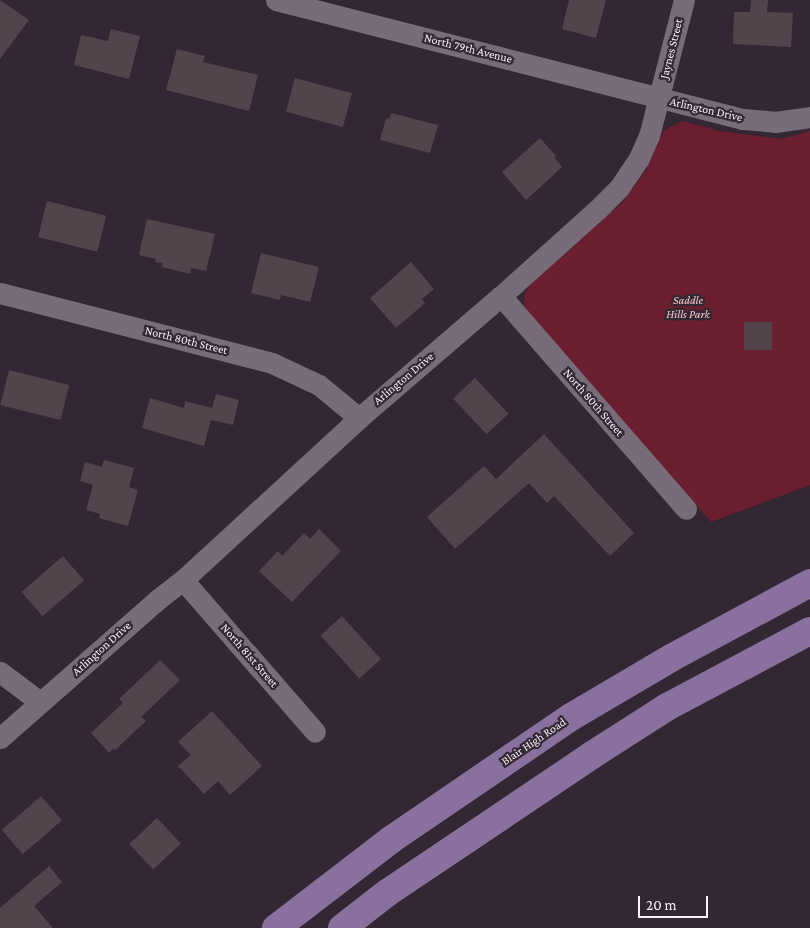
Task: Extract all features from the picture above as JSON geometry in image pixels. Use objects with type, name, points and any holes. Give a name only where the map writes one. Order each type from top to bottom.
[{"type":"main road","name":"Blair High Road","points":[[276,928],[392,839],[571,717],[671,658],[810,583]]},
{"type":"main road","points":[[342,928],[395,888],[592,755],[667,707],[810,631]]},
{"type":"street","name":"North 79th Avenue","points":[[276,0],[660,98]]},
{"type":"street","name":"Jaynes Street","points":[[660,98],[684,0]]},
{"type":"street","name":"Arlington Drive","points":[[0,738],[183,580],[359,418],[501,296],[598,209],[619,188],[639,158],[649,136],[660,98],[743,119],[775,122],[810,117]]},
{"type":"street","name":"North 80th Street","points":[[0,292],[272,363],[319,385],[359,418]]},
{"type":"street","name":"North 80th Street","points":[[501,296],[686,509]]},
{"type":"street","name":"North 81st Street","points":[[183,580],[315,732]]},
{"type":"street","points":[[0,672],[40,702]]},
{"type":"green space","name":"Saddle Hills Park","points":[[683,121],[719,131],[781,139],[810,131],[810,485],[711,522],[529,313],[524,304],[525,294],[530,285],[623,202],[646,170],[664,130]]},
{"type":"building","points":[[0,0],[29,20],[0,59]]},
{"type":"building","points":[[569,0],[606,0],[596,38],[562,29]]},
{"type":"building","points":[[751,0],[768,0],[767,12],[793,13],[791,47],[733,44],[734,12],[750,12]]},
{"type":"building","points":[[111,29],[140,36],[129,79],[74,65],[81,35],[108,41]]},
{"type":"building","points":[[177,49],[205,56],[203,62],[258,75],[249,111],[166,90]]},
{"type":"building","points":[[295,78],[352,93],[343,127],[286,112]]},
{"type":"building","points":[[391,113],[438,125],[430,153],[380,140],[386,118],[389,119]]},
{"type":"building","points":[[540,138],[556,156],[554,157],[562,167],[526,200],[502,172]]},
{"type":"building","points":[[47,201],[106,216],[97,252],[38,237]]},
{"type":"building","points":[[147,219],[215,234],[206,271],[191,268],[190,274],[162,267],[163,263],[155,262],[156,259],[139,255]]},
{"type":"building","points":[[261,253],[319,267],[310,302],[281,295],[280,300],[251,293]]},
{"type":"building","points":[[411,262],[434,289],[422,299],[425,303],[396,328],[370,298]]},
{"type":"building","points":[[744,322],[772,322],[772,350],[744,350]]},
{"type":"building","points":[[9,370],[69,385],[60,420],[0,405]]},
{"type":"building","points":[[475,378],[508,414],[486,434],[453,398]]},
{"type":"building","points":[[216,394],[239,400],[233,425],[211,420],[204,446],[142,428],[150,398],[184,408],[185,401],[212,408]]},
{"type":"building","points":[[544,434],[634,533],[610,556],[554,496],[547,503],[529,483],[455,549],[427,517],[484,466],[496,479]]},
{"type":"building","points":[[104,460],[134,468],[129,487],[138,490],[128,526],[99,518],[100,514],[86,510],[93,485],[80,481],[85,462],[102,467]]},
{"type":"building","points":[[319,529],[341,551],[292,602],[259,571],[278,551],[282,556],[304,533],[310,539]]},
{"type":"building","points":[[63,556],[84,580],[42,616],[21,592]]},
{"type":"building","points":[[342,616],[381,659],[359,679],[320,635]]},
{"type":"building","points":[[160,660],[180,680],[141,717],[146,721],[115,750],[114,748],[109,753],[91,733],[123,703],[119,699]]},
{"type":"building","points":[[212,711],[262,766],[230,795],[218,781],[204,794],[178,766],[191,755],[178,742]]},
{"type":"building","points":[[41,796],[62,820],[23,854],[2,830]]},
{"type":"building","points":[[157,818],[181,844],[153,870],[129,844]]},
{"type":"building","points":[[49,866],[62,882],[34,906],[53,928],[0,928],[0,908]]}]
